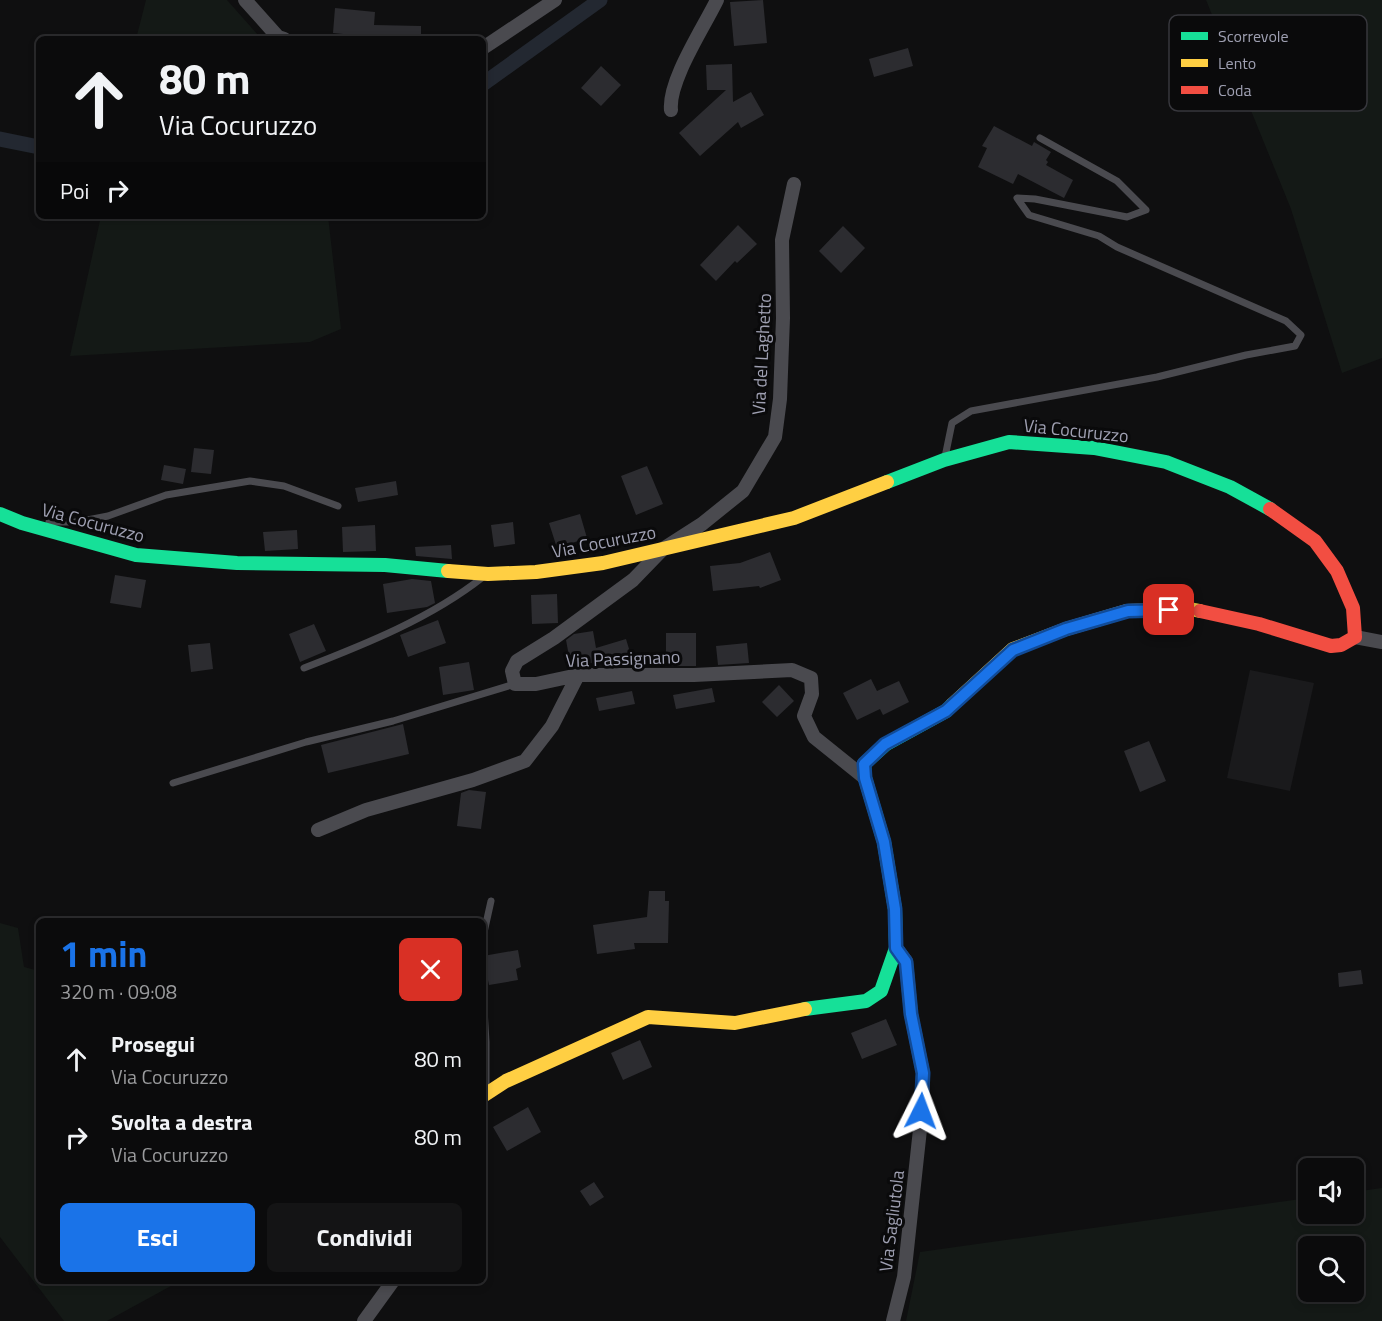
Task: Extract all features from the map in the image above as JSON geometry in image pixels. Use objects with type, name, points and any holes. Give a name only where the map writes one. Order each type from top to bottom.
[{"type":"street","points":[[245,0],[277,36]]},
{"type":"street","points":[[486,46],[555,0]]},
{"type":"street","points":[[671,110],[670,100],[679,74],[717,0]]},
{"type":"street","name":"Via del Laghetto","points":[[663,549],[702,524],[743,491],[775,437],[780,399],[782,353],[782,240],[794,184]]},
{"type":"street","name":"Via Cocuruzzo","points":[[0,514],[22,523],[136,555],[237,563],[385,565],[488,573],[536,572],[603,563],[795,518],[944,460],[1009,442],[1094,448],[1166,462],[1230,487],[1276,512],[1315,541],[1337,572],[1353,608],[1355,637]]},
{"type":"street","name":"Via Passignano","points":[[663,549],[633,580],[554,638],[517,661],[512,671],[515,684],[536,684],[578,675],[694,675],[792,670],[811,678],[812,694],[804,716],[814,737],[865,778]]},
{"type":"street","points":[[486,1094],[506,1081],[648,1017],[735,1023],[866,1001],[881,991],[896,948],[895,909],[884,842],[865,778],[864,764],[885,744],[946,711],[1013,650],[1066,629],[1128,611],[1190,609],[1258,624],[1331,646],[1341,645],[1355,637],[1382,642]]},
{"type":"street","points":[[318,830],[366,810],[473,780],[525,760],[552,726],[578,675]]},
{"type":"street","name":"Via Sagliutola","points":[[893,1321],[904,1277],[923,1073],[911,1014],[906,962],[896,948]]},
{"type":"street","points":[[364,1321],[391,1284]]},
{"type":"lane","points":[[944,460],[952,423],[971,411],[1157,377],[1246,355],[1295,346],[1301,335],[1286,321],[1117,247],[1099,236],[1029,215],[1017,198],[1035,199],[1127,217],[1146,210],[1117,182],[1040,138]]},
{"type":"lane","points":[[22,523],[77,522],[108,516],[166,495],[250,481],[284,486],[338,506]]},
{"type":"lane","points":[[304,668],[346,652],[432,611],[468,589],[488,573]]},
{"type":"lane","points":[[173,783],[306,742],[393,721],[515,684]]},
{"type":"lane","points":[[486,924],[491,901]]},
{"type":"shaded area","points":[[146,0],[227,0],[259,36],[137,36]]},
{"type":"shaded area","points":[[1206,0],[1382,0],[1382,358],[1342,373],[1291,209],[1251,111],[1367,111],[1367,15],[1212,15]]},
{"type":"shaded area","points":[[100,219],[328,219],[341,329],[310,342],[70,356]]},
{"type":"shaded area","points":[[1250,670],[1314,683],[1290,791],[1227,778]]},
{"type":"shaded area","points":[[0,923],[18,928],[24,967],[36,970],[36,1284],[175,1284],[107,1321],[64,1321],[0,1237]]},
{"type":"shaded area","points":[[1382,1188],[1382,1321],[906,1321],[920,1252],[1298,1199],[1298,1224],[1364,1224],[1364,1190]]},
{"type":"building","points":[[763,0],[767,43],[734,46],[730,2]]},
{"type":"building","points":[[335,8],[375,12],[374,25],[421,26],[421,36],[364,36],[333,33]]},
{"type":"building","points":[[908,48],[913,66],[874,77],[869,59]]},
{"type":"building","points":[[732,64],[733,102],[751,92],[764,115],[741,128],[738,122],[700,156],[679,133],[726,90],[707,90],[706,65]]},
{"type":"building","points":[[601,66],[621,85],[601,106],[581,88]]},
{"type":"building","points":[[994,126],[1032,146],[1034,142],[1051,152],[1046,165],[1073,180],[1064,198],[1018,174],[1013,184],[978,167],[987,148],[982,146]]},
{"type":"building","points":[[738,225],[757,244],[737,263],[735,261],[716,281],[700,265]]},
{"type":"building","points":[[843,226],[865,248],[841,273],[819,251]]},
{"type":"building","points":[[194,448],[214,450],[211,474],[191,472]]},
{"type":"building","points":[[164,465],[186,469],[183,484],[161,480]]},
{"type":"building","points":[[647,466],[663,504],[636,515],[621,476]]},
{"type":"building","points":[[396,481],[398,495],[358,502],[355,488]]},
{"type":"building","points":[[580,514],[587,538],[557,548],[549,523]]},
{"type":"building","points":[[513,522],[515,544],[494,547],[491,525]]},
{"type":"building","points":[[375,525],[376,551],[343,552],[342,527]]},
{"type":"building","points":[[297,530],[298,549],[265,551],[263,532]]},
{"type":"building","points":[[451,545],[452,559],[416,556],[415,547]]},
{"type":"building","points":[[770,552],[781,580],[760,588],[759,586],[713,591],[710,566],[740,563]]},
{"type":"building","points":[[115,575],[146,580],[141,608],[110,603]]},
{"type":"building","points":[[412,579],[431,581],[435,603],[427,607],[387,613],[383,584]]},
{"type":"building","points":[[557,594],[558,623],[532,624],[531,595]]},
{"type":"building","points":[[438,620],[446,643],[408,657],[400,635]]},
{"type":"building","points":[[314,624],[326,651],[300,662],[289,634]]},
{"type":"building","points":[[593,631],[596,648],[626,639],[633,662],[608,666],[606,660],[571,667],[566,640],[574,634]]},
{"type":"building","points":[[666,633],[696,633],[696,666],[666,666]]},
{"type":"building","points":[[210,643],[213,669],[191,672],[188,645]]},
{"type":"building","points":[[747,643],[749,663],[718,665],[716,646]]},
{"type":"building","points":[[469,662],[474,690],[443,695],[439,667]]},
{"type":"building","points":[[871,679],[877,691],[899,681],[909,702],[883,715],[880,709],[857,720],[843,693]]},
{"type":"building","points":[[779,685],[794,701],[777,717],[762,702]]},
{"type":"building","points":[[712,688],[715,702],[676,709],[673,695]]},
{"type":"building","points":[[632,691],[635,704],[599,711],[596,698]]},
{"type":"building","points":[[403,724],[409,754],[328,773],[321,745]]},
{"type":"building","points":[[1149,741],[1166,781],[1140,792],[1124,751]]},
{"type":"building","points":[[469,790],[486,792],[481,829],[457,826],[461,793]]},
{"type":"building","points":[[649,891],[665,891],[665,901],[669,901],[668,943],[634,943],[635,949],[597,954],[593,925],[647,917]]},
{"type":"building","points":[[518,950],[521,967],[516,969],[518,980],[489,985],[486,955]]},
{"type":"building","points":[[1361,970],[1363,984],[1339,987],[1338,973]]},
{"type":"building","points":[[886,1019],[897,1045],[862,1059],[851,1033]]},
{"type":"building","points":[[640,1040],[652,1067],[623,1080],[611,1053]]},
{"type":"building","points":[[528,1107],[541,1132],[507,1151],[493,1127]]},
{"type":"building","points":[[594,1182],[604,1197],[590,1206],[580,1191]]},
{"type":"waterway","points":[[486,82],[600,0]]},
{"type":"waterway","points":[[0,139],[36,146]]},
{"type":"traffic: fast","points":[[887,482],[944,460],[1009,442],[1094,448],[1166,462],[1230,487],[1270,509]]},
{"type":"traffic: fast","points":[[0,514],[22,523],[136,555],[237,563],[385,565],[448,571]]},
{"type":"traffic: fast","points":[[805,1009],[866,1001],[881,991],[896,948],[895,909],[884,842],[865,778],[864,764],[886,744],[946,711],[952,705]]},
{"type":"traffic: slow","points":[[448,571],[488,574],[536,572],[603,563],[794,518],[887,482]]},
{"type":"traffic: slow","points":[[952,705],[1013,649],[1066,629],[1127,611],[1190,609],[1200,611]]},
{"type":"traffic: slow","points":[[486,1094],[506,1081],[648,1017],[735,1023],[805,1009]]},
{"type":"traffic: jam","points":[[1200,611],[1259,624],[1331,646],[1341,645],[1355,637],[1353,608],[1337,571],[1315,541],[1270,509]]},
{"type":"route","points":[[921,1111],[923,1073],[911,1014],[906,962],[896,948],[895,909],[884,842],[865,778],[864,764],[885,744],[946,711],[1013,650],[1066,629],[1128,611],[1169,610]]}]
